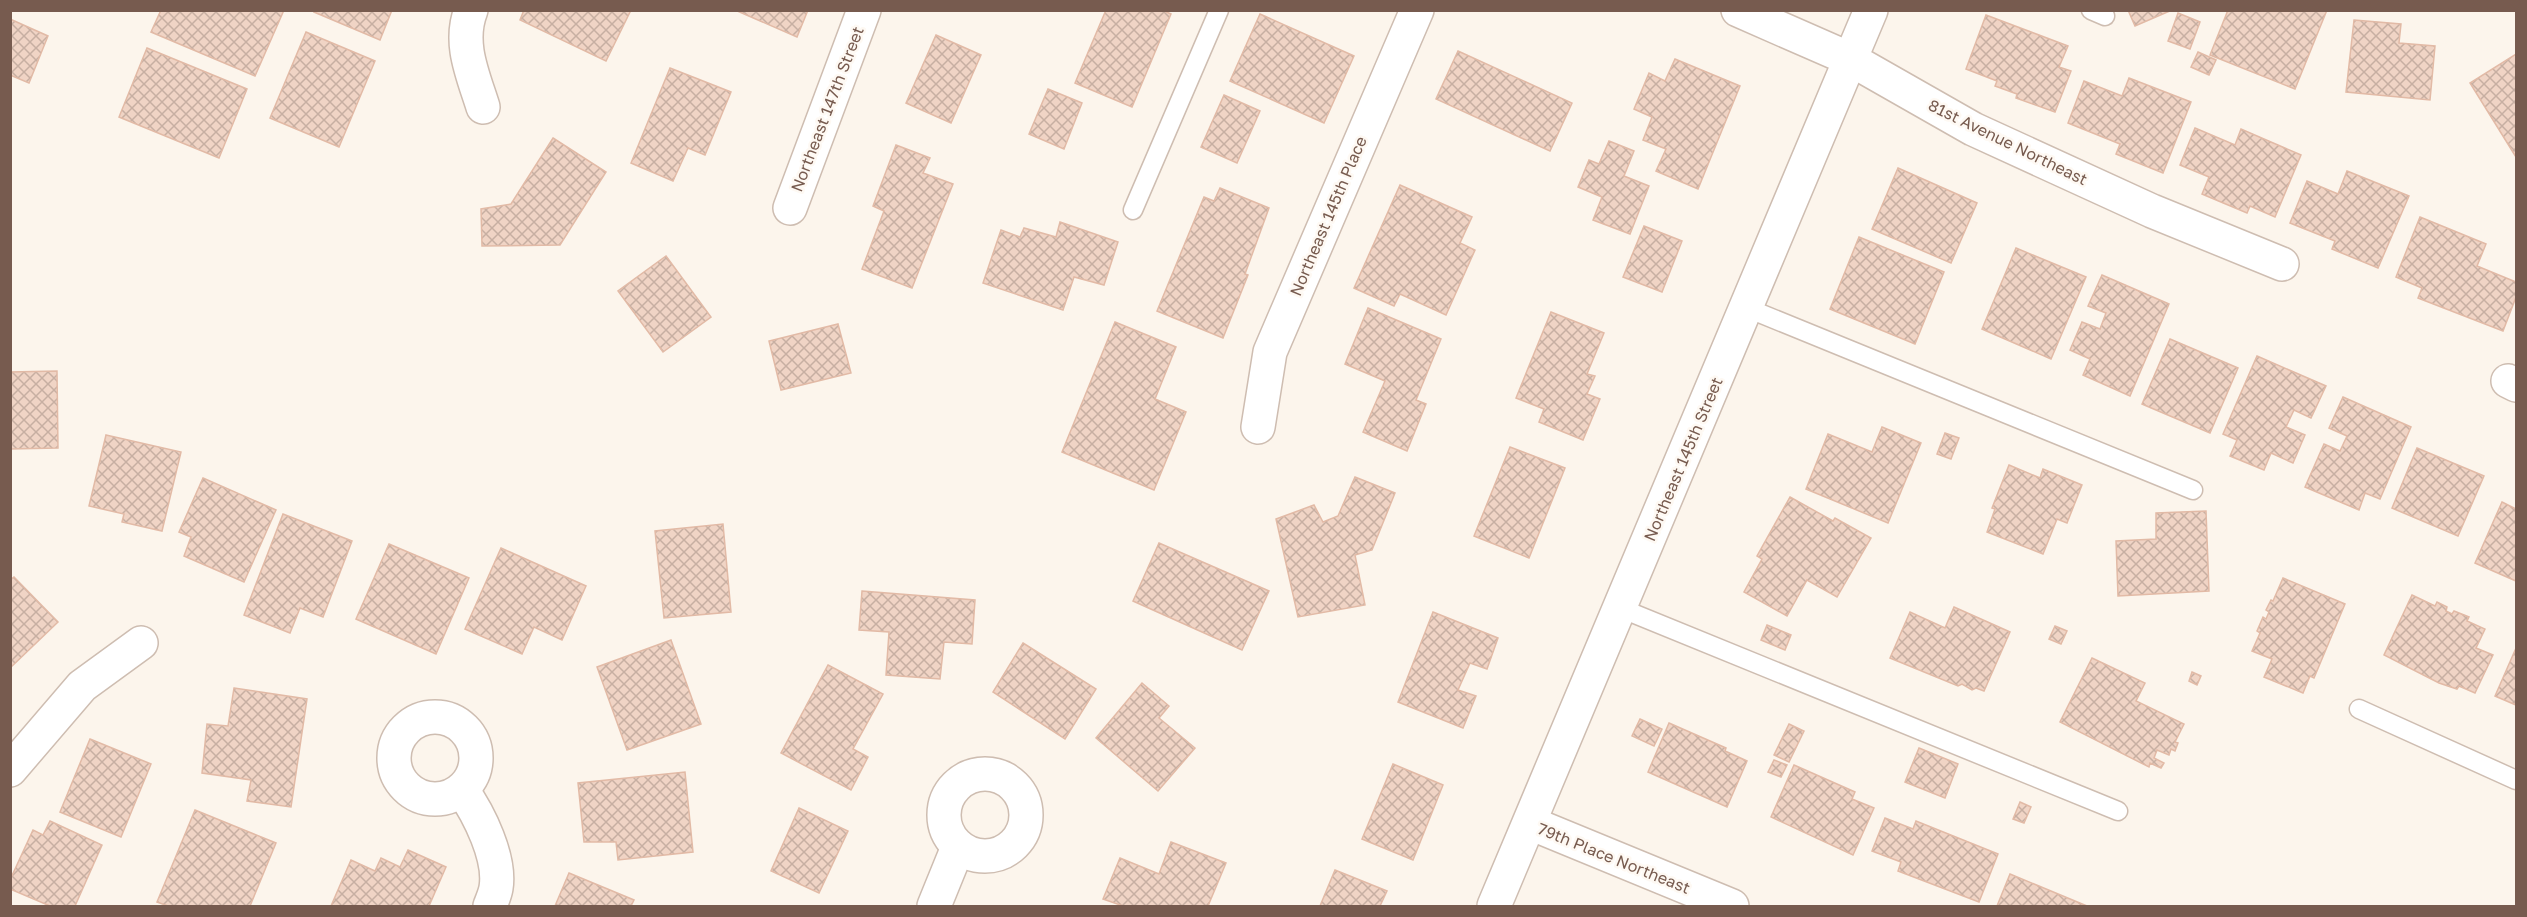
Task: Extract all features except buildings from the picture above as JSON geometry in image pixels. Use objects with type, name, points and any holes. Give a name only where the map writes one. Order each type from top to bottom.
[{"type":"street","points":[[471,10],[466,24],[466,52],[483,107]]},
{"type":"street","name":"Northeast 147th Street","points":[[790,208],[864,10]]},
{"type":"street","name":"Northeast 145th Place","points":[[1258,427],[1270,352],[1417,10]]},
{"type":"street","name":"81st Avenue Northeast","points":[[1738,10],[1850,59],[1973,129],[2152,211],[2282,264]]},
{"type":"street","name":"Northeast 145th Street","points":[[1494,906],[1871,10]]},
{"type":"street","points":[[10,770],[82,686],[141,643]]},
{"type":"street","points":[[462,790],[475,808],[492,849],[496,887],[490,906]]},
{"type":"street","name":"79th Place Northeast","points":[[1530,823],[1732,906]]},
{"type":"street","points":[[934,906],[958,847]]},
{"type":"lane","points":[[1133,210],[1219,10]]},
{"type":"lane","points":[[1747,308],[2193,490]]},
{"type":"lane","points":[[1620,608],[2118,811]]},
{"type":"lane","points":[[2360,709],[2517,780]]}]
